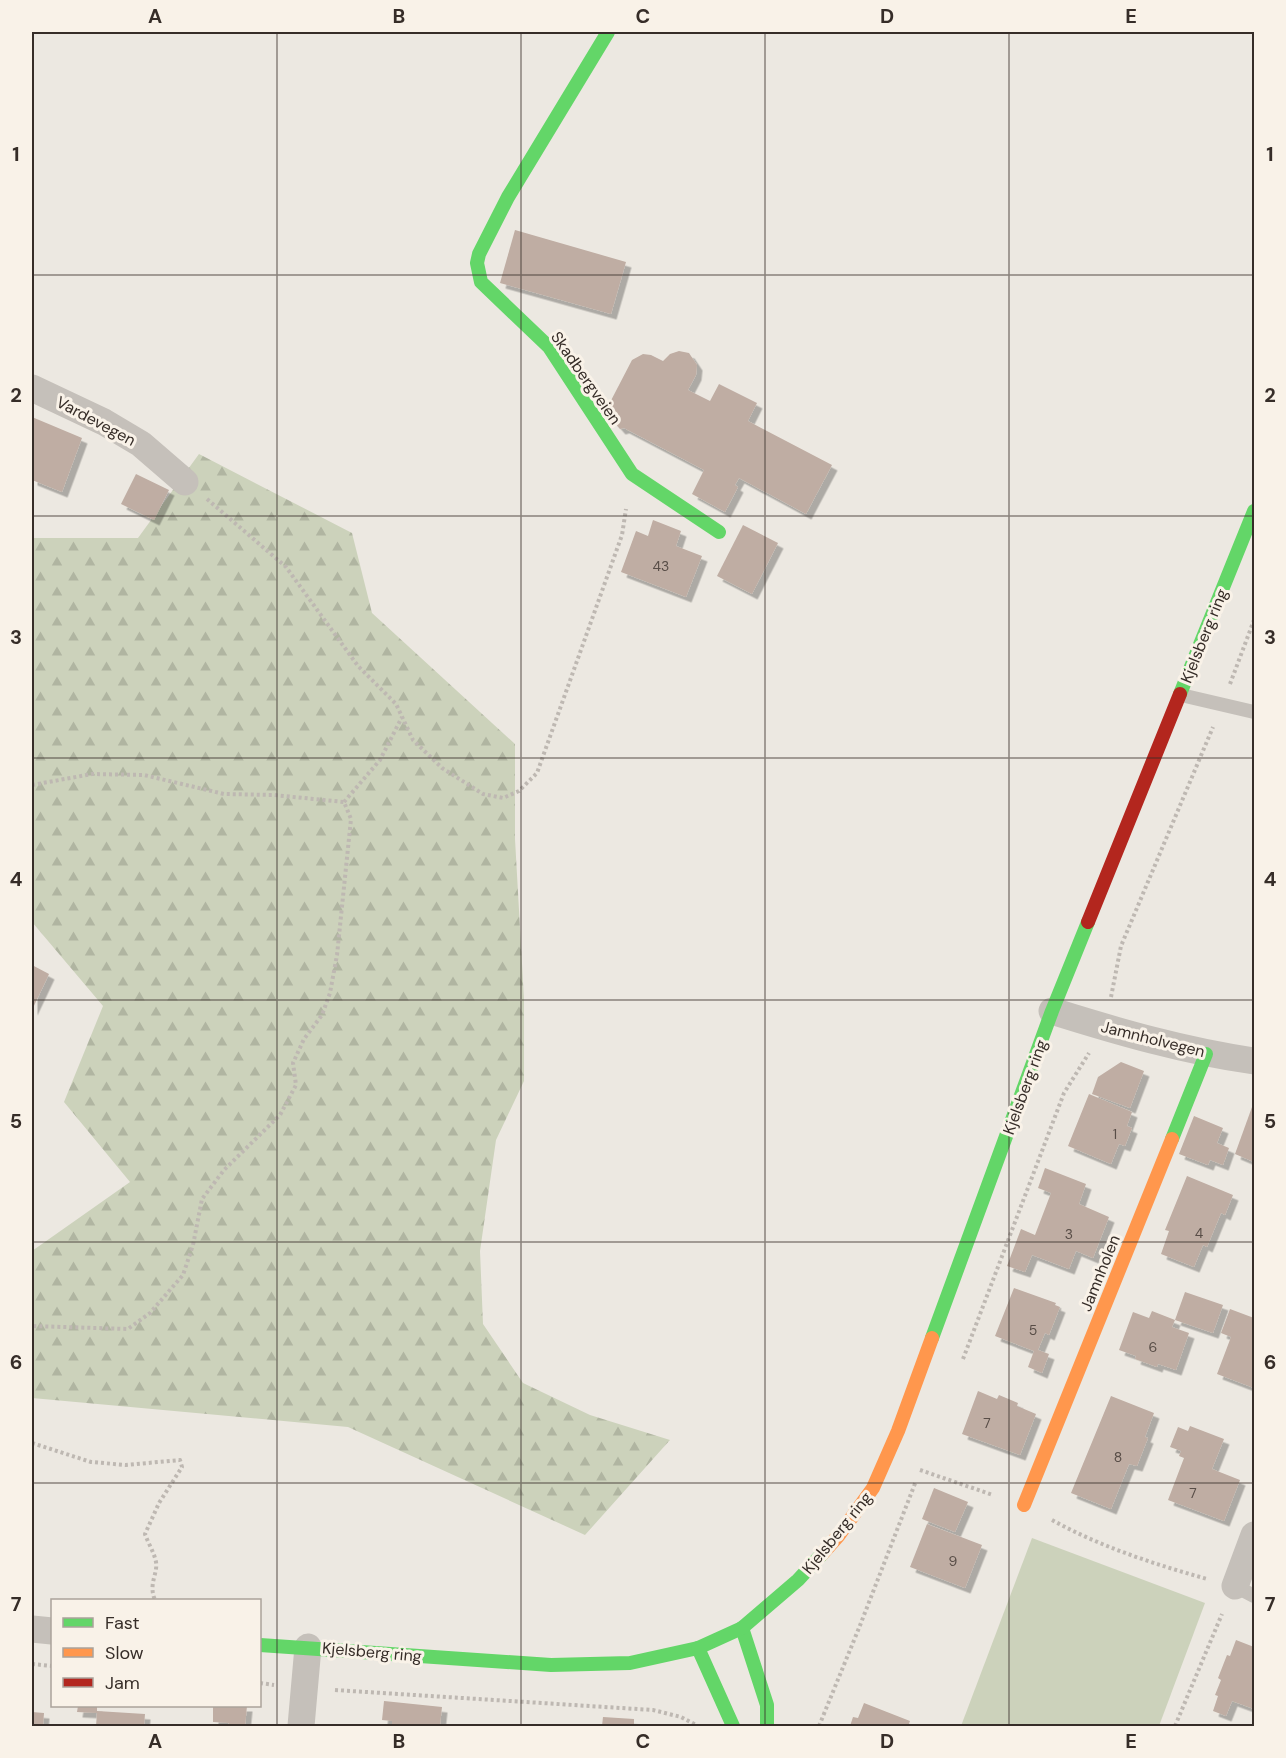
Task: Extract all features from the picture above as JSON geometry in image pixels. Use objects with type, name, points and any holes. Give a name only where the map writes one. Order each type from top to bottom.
[{"type":"street","name":"Skadbergveien","points":[[608,32],[508,196],[479,254],[477,263],[481,282],[549,347],[632,474],[719,532]]},
{"type":"street","name":"Vardevegen","points":[[32,388],[104,422],[141,444],[185,482]]},
{"type":"street","name":"Kjelsberg ring","points":[[261,1645],[551,1665],[630,1663],[698,1648],[742,1628],[798,1580],[838,1535],[873,1488],[898,1431],[1053,1011],[1254,511]]},
{"type":"street","name":"Jamnholvegen","points":[[1053,1011],[1105,1028],[1206,1054],[1254,1061]]},
{"type":"street","name":"Jamnholen","points":[[1024,1505],[1206,1054]]},
{"type":"street","points":[[1244,1591],[1254,1535]]},
{"type":"street","points":[[742,1628],[767,1705],[767,1726]]},
{"type":"street","points":[[32,1629],[51,1631]]},
{"type":"street","points":[[301,1726],[308,1647]]},
{"type":"street","points":[[698,1648],[733,1726]]},
{"type":"lane","points":[[1181,695],[1254,712]]},
{"type":"path","points":[[185,482],[286,567],[358,666],[396,704],[413,740],[442,768],[483,794],[503,798],[519,791],[537,773],[622,535],[632,474]]},
{"type":"path","points":[[961,1363],[1064,1094],[1105,1028],[1121,946],[1222,705],[1254,620]]},
{"type":"path","points":[[344,802],[380,760],[402,717]]},
{"type":"path","points":[[32,785],[92,774],[144,775],[224,794],[274,795],[344,802]]},
{"type":"path","points":[[32,1326],[128,1329],[150,1313],[183,1275],[193,1245],[202,1198],[224,1170],[280,1115],[296,1085],[293,1063],[304,1039],[322,1015],[330,993],[337,956],[351,819],[344,802]]},
{"type":"path","points":[[32,1443],[91,1462],[126,1465],[180,1460],[182,1467],[159,1503],[145,1533],[156,1563],[152,1580],[152,1594],[154,1599]]},
{"type":"path","points":[[819,1726],[924,1459]]},
{"type":"path","points":[[920,1470],[1024,1505],[1079,1535],[1160,1566],[1244,1591],[1175,1726]]},
{"type":"path","points":[[32,1664],[51,1666]]},
{"type":"path","points":[[261,1683],[304,1688],[653,1710],[681,1717],[698,1726]]},
{"type":"green space","points":[[199,454],[352,533],[372,613],[515,744],[515,839],[524,999],[524,1081],[496,1140],[480,1251],[483,1324],[523,1383],[590,1415],[670,1440],[585,1535],[348,1427],[32,1398],[32,1251],[130,1182],[64,1102],[103,1006],[32,922],[32,538],[138,538]]},
{"type":"green space","points":[[1032,1538],[1205,1603],[1159,1726],[961,1726]]},
{"type":"building","points":[[515,230],[626,262],[611,314],[500,283]]},
{"type":"building","points":[[679,351],[689,353],[697,365],[696,375],[688,390],[710,401],[719,384],[757,403],[748,421],[832,465],[806,514],[739,478],[735,485],[738,487],[725,512],[692,494],[704,470],[624,428],[620,429],[605,412],[632,360],[643,354],[663,361],[670,354]]},
{"type":"building","points":[[32,417],[82,438],[62,492],[32,480]]},
{"type":"building","points":[[136,474],[169,490],[154,520],[121,504]]},
{"type":"building","points":[[653,520],[681,531],[676,546],[702,556],[686,597],[621,572],[636,531],[648,536]]},
{"type":"building","points":[[743,525],[778,543],[752,594],[717,576]]},
{"type":"building","points":[[32,965],[49,974],[32,1010]]},
{"type":"building","points":[[1121,1062],[1144,1071],[1130,1108],[1092,1094],[1098,1077]]},
{"type":"building","points":[[1089,1094],[1132,1112],[1127,1126],[1132,1128],[1125,1146],[1119,1144],[1111,1164],[1068,1146]]},
{"type":"building","points":[[1252,1107],[1254,1108],[1254,1162],[1235,1154]]},
{"type":"building","points":[[1194,1116],[1223,1128],[1217,1143],[1229,1148],[1223,1165],[1210,1160],[1208,1165],[1179,1154]]},
{"type":"building","points":[[1045,1168],[1086,1184],[1079,1204],[1109,1217],[1093,1258],[1076,1251],[1069,1269],[1032,1255],[1025,1272],[1007,1266],[1021,1229],[1035,1235],[1051,1193],[1038,1188]]},
{"type":"building","points":[[1187,1176],[1233,1195],[1225,1215],[1221,1213],[1207,1247],[1203,1245],[1194,1267],[1161,1254],[1169,1231],[1165,1230]]},
{"type":"building","points":[[1014,1288],[1056,1303],[1055,1305],[1060,1307],[1049,1335],[1045,1333],[1038,1350],[1049,1354],[1042,1373],[1028,1367],[1034,1351],[995,1336]]},
{"type":"building","points":[[1185,1292],[1223,1305],[1213,1333],[1175,1320]]},
{"type":"building","points":[[1230,1309],[1254,1318],[1254,1388],[1217,1374],[1231,1337],[1221,1333]]},
{"type":"building","points":[[1152,1311],[1175,1320],[1172,1327],[1189,1333],[1176,1370],[1158,1364],[1157,1367],[1119,1350],[1133,1312],[1149,1318]]},
{"type":"building","points":[[978,1391],[997,1399],[999,1395],[1036,1414],[1020,1455],[962,1434]]},
{"type":"building","points":[[1111,1396],[1154,1413],[1145,1437],[1148,1438],[1137,1466],[1129,1464],[1111,1509],[1071,1493]]},
{"type":"building","points":[[1190,1426],[1224,1439],[1212,1469],[1240,1480],[1224,1521],[1168,1500],[1184,1458],[1179,1456],[1181,1451],[1170,1447],[1178,1427],[1188,1431]]},
{"type":"building","points":[[934,1488],[968,1502],[955,1532],[922,1519]]},
{"type":"building","points":[[927,1524],[982,1545],[965,1588],[910,1567]]},
{"type":"building","points":[[1236,1640],[1254,1647],[1254,1709],[1232,1701],[1226,1716],[1213,1711],[1218,1696],[1215,1695],[1221,1680],[1218,1678]]},
{"type":"building","points":[[384,1701],[442,1707],[440,1725],[392,1726],[392,1721],[382,1720]]},
{"type":"building","points":[[864,1703],[910,1721],[908,1726],[850,1726],[853,1717],[858,1718]]},
{"type":"building","points":[[78,1707],[97,1707],[97,1711],[145,1714],[144,1726],[96,1726],[97,1713],[77,1712]]},
{"type":"building","points":[[213,1707],[247,1707],[245,1726],[228,1726],[229,1723],[213,1722]]},
{"type":"building","points":[[32,1712],[44,1713],[43,1726],[32,1726]]},
{"type":"building","points":[[603,1717],[634,1719],[634,1726],[602,1726]]},
{"type":"traffic: fast","points":[[608,32],[508,197],[479,254],[477,263],[481,282],[549,347],[632,474],[719,532]]},
{"type":"traffic: fast","points":[[1180,694],[1254,511]]},
{"type":"traffic: fast","points":[[932,1338],[1052,1011],[1088,922]]},
{"type":"traffic: fast","points":[[1172,1139],[1206,1054]]},
{"type":"traffic: fast","points":[[261,1645],[551,1665],[630,1663],[698,1648],[742,1628],[798,1580],[822,1554]]},
{"type":"traffic: fast","points":[[742,1628],[767,1705],[767,1726]]},
{"type":"traffic: fast","points":[[698,1648],[733,1726]]},
{"type":"traffic: slow","points":[[1024,1505],[1172,1139]]},
{"type":"traffic: slow","points":[[822,1554],[839,1535],[873,1488],[898,1431],[932,1338]]},
{"type":"traffic: jam","points":[[1088,922],[1180,694]]}]
